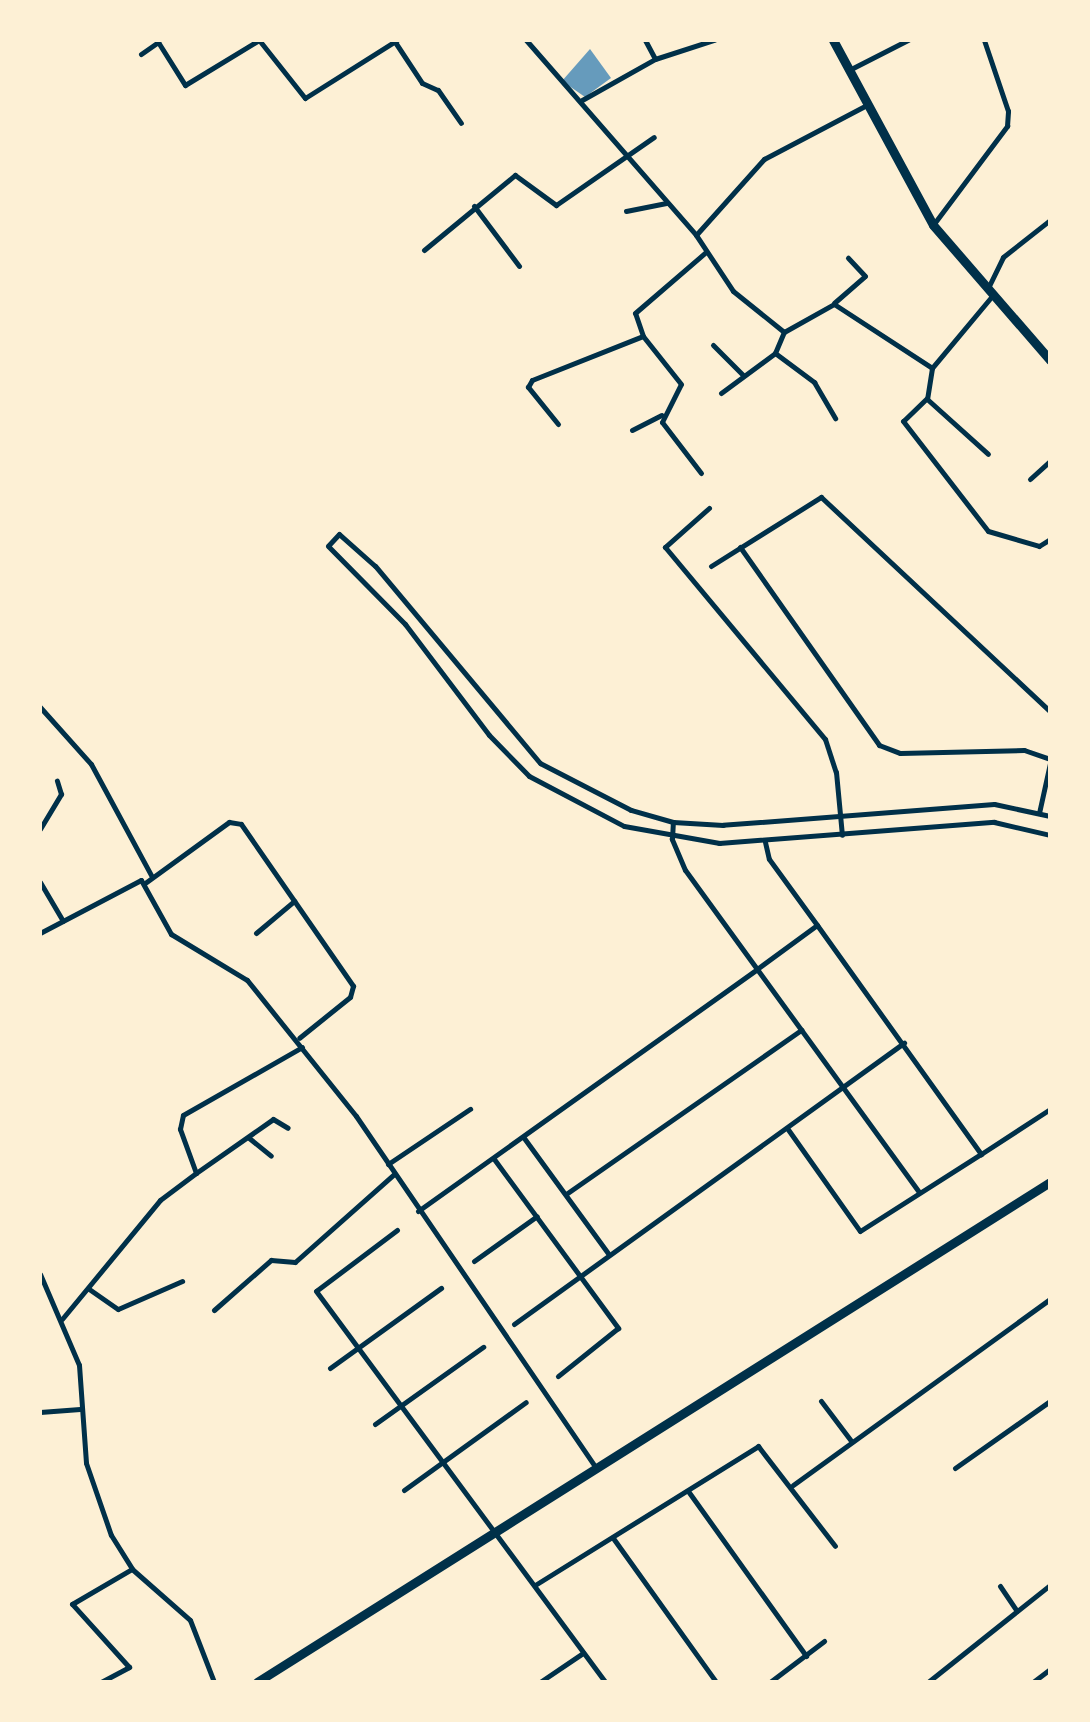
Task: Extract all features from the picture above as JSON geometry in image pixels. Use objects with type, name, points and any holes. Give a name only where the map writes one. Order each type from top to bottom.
[{"type":"main road","points":[[833,40],[933,225],[1050,360]]},
{"type":"main road","points":[[256,1682],[1050,1182]]},
{"type":"street","points":[[141,54],[160,43],[184,85],[259,40],[305,98],[396,41],[422,83],[440,92],[461,122]]},
{"type":"street","points":[[526,40],[696,235],[733,291],[784,332]]},
{"type":"street","points":[[645,40],[654,58]]},
{"type":"street","points":[[582,100],[654,58],[714,40]]},
{"type":"street","points":[[849,70],[908,40]]},
{"type":"street","points":[[933,225],[1006,126],[1008,111],[984,40]]},
{"type":"street","points":[[696,235],[764,159],[868,105]]},
{"type":"street","points":[[424,250],[515,175],[556,205],[654,137]]},
{"type":"street","points":[[626,210],[666,202]]},
{"type":"street","points":[[474,206],[519,266]]},
{"type":"street","points":[[1050,220],[1004,257],[989,293],[932,368],[927,398],[903,422],[988,531],[1039,546],[1050,540]]},
{"type":"street","points":[[632,430],[661,416],[682,389],[643,336],[635,319],[640,306],[706,252]]},
{"type":"street","points":[[721,393],[775,352],[784,332],[834,304],[865,276],[848,258]]},
{"type":"street","points":[[834,304],[932,368]]},
{"type":"street","points":[[558,424],[528,387],[532,380],[643,336]]},
{"type":"street","points":[[713,345],[743,375]]},
{"type":"street","points":[[775,352],[814,382],[835,418]]},
{"type":"street","points":[[927,398],[988,454]]},
{"type":"street","points":[[661,416],[700,473]]},
{"type":"street","points":[[1030,479],[1050,461]]},
{"type":"street","points":[[711,566],[821,497],[1050,712]]},
{"type":"street","points":[[709,508],[665,548],[825,739],[842,834]]},
{"type":"street","points":[[1050,816],[1009,806],[673,822],[631,810],[540,763],[386,578],[338,534],[328,546],[405,624],[490,736],[530,776],[624,826],[672,839],[765,842],[1005,824],[1050,835]]},
{"type":"street","points":[[740,547],[879,745],[900,753],[1024,750],[1050,761],[1039,813]]},
{"type":"street","points":[[40,707],[91,764],[152,877]]},
{"type":"street","points":[[40,829],[61,794],[57,781]]},
{"type":"street","points":[[1005,824],[1009,806]]},
{"type":"street","points":[[40,933],[125,884],[145,883],[237,821],[353,991],[299,1038]]},
{"type":"street","points":[[673,822],[672,839],[684,870],[845,1084],[919,1192]]},
{"type":"street","points":[[765,842],[769,859],[981,1154]]},
{"type":"street","points":[[40,882],[63,921]]},
{"type":"street","points":[[145,883],[172,934],[236,970],[299,1038],[595,1468]]},
{"type":"street","points":[[256,933],[294,902]]},
{"type":"street","points":[[418,1211],[817,925]]},
{"type":"street","points":[[566,1194],[802,1030]]},
{"type":"street","points":[[514,1324],[904,1043]]},
{"type":"street","points":[[196,1174],[180,1128],[183,1115],[302,1047]]},
{"type":"street","points":[[388,1164],[470,1109]]},
{"type":"street","points":[[786,1128],[860,1231],[1050,1109]]},
{"type":"street","points":[[62,1318],[160,1200],[277,1118],[288,1128]]},
{"type":"street","points":[[249,1138],[271,1156]]},
{"type":"street","points":[[524,1138],[608,1253]]},
{"type":"street","points":[[494,1159],[618,1328],[558,1376]]},
{"type":"street","points":[[214,1310],[271,1260],[294,1262],[394,1174]]},
{"type":"street","points":[[474,1260],[538,1216]]},
{"type":"street","points":[[398,1230],[316,1291],[605,1682]]},
{"type":"street","points":[[40,1274],[79,1365],[80,1409],[94,1490],[132,1569],[193,1624],[214,1682]]},
{"type":"street","points":[[88,1288],[118,1309],[182,1281]]},
{"type":"street","points":[[330,1368],[441,1288]]},
{"type":"street","points":[[792,1485],[1050,1299]]},
{"type":"street","points":[[375,1424],[482,1347]]},
{"type":"street","points":[[821,1401],[852,1442]]},
{"type":"street","points":[[954,1468],[1050,1401]]},
{"type":"street","points":[[404,1490],[526,1402]]},
{"type":"street","points":[[40,1412],[80,1409]]},
{"type":"street","points":[[535,1585],[758,1446],[792,1485],[835,1546]]},
{"type":"street","points":[[688,1491],[806,1656]]},
{"type":"street","points":[[613,1538],[716,1682]]},
{"type":"street","points":[[101,1682],[129,1667],[72,1604],[132,1569]]},
{"type":"street","points":[[1000,1586],[1017,1611]]},
{"type":"street","points":[[928,1682],[1050,1586]]},
{"type":"street","points":[[770,1682],[824,1641]]},
{"type":"street","points":[[540,1682],[584,1652]]},
{"type":"street","points":[[1033,1682],[1050,1670]]},
{"type":"water","points":[[590,49],[611,78],[585,97],[562,81]]}]
